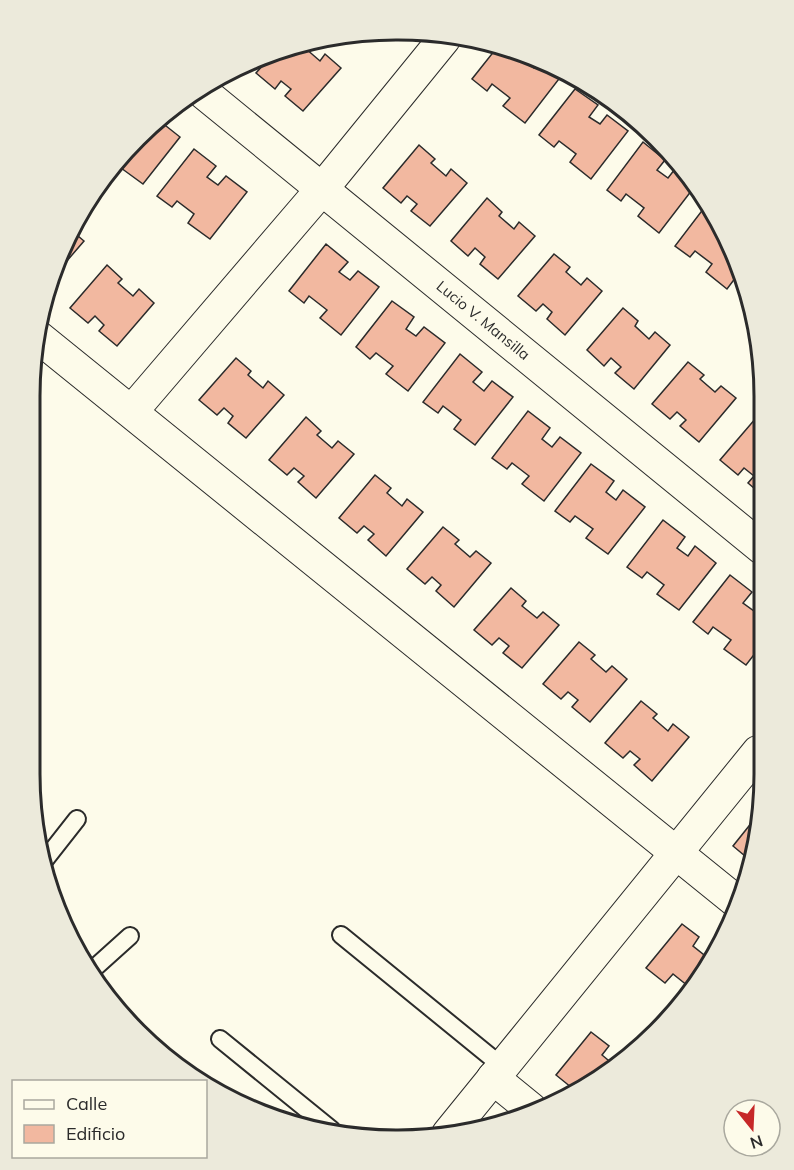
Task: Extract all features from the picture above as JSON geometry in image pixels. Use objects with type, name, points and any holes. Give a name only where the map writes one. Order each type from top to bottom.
[{"type":"street","points":[[132,411],[322,189],[440,44]]},
{"type":"street","name":"Lucio V. Mansilla","points":[[207,96],[754,541]]},
{"type":"street","points":[[45,342],[731,897]]},
{"type":"street","points":[[456,1124],[754,757]]},
{"type":"street","points":[[498,1073],[527,1105]]},
{"type":"lane","points":[[50,854],[77,819]]},
{"type":"lane","points":[[97,965],[130,936]]},
{"type":"lane","points":[[341,936],[498,1073]]},
{"type":"lane","points":[[220,1039],[322,1122]]},
{"type":"building","points":[[309,52],[320,61],[325,54],[341,68],[303,111],[285,96],[291,89],[281,81],[275,89],[256,73],[260,68],[282,59]]},
{"type":"building","points":[[492,54],[512,59],[559,79],[525,123],[503,106],[510,98],[492,84],[487,91],[472,79]]},
{"type":"building","points":[[575,89],[598,105],[589,117],[600,124],[607,115],[628,131],[591,179],[570,162],[576,154],[559,141],[554,147],[539,135]]},
{"type":"building","points":[[166,126],[180,137],[143,184],[123,169]]},
{"type":"building","points":[[643,142],[664,161],[657,170],[668,178],[673,172],[689,194],[659,233],[638,216],[644,208],[626,194],[621,201],[607,190]]},
{"type":"building","points":[[419,145],[435,159],[431,163],[446,176],[451,169],[467,183],[430,226],[411,211],[417,204],[407,196],[401,203],[383,188]]},
{"type":"building","points":[[194,149],[216,166],[207,177],[218,185],[226,176],[247,192],[210,239],[188,223],[194,214],[177,201],[172,207],[157,196]]},
{"type":"building","points":[[487,198],[502,212],[499,216],[514,229],[519,222],[535,236],[498,279],[480,264],[485,257],[475,248],[468,256],[451,241]]},
{"type":"building","points":[[701,212],[717,239],[734,280],[727,289],[706,272],[712,264],[695,251],[690,257],[675,246]]},
{"type":"building","points":[[78,236],[84,241],[69,258]]},
{"type":"building","points":[[326,244],[348,262],[339,272],[350,280],[358,271],[379,287],[341,335],[320,318],[327,310],[309,296],[304,303],[289,291]]},
{"type":"building","points":[[554,254],[570,267],[566,272],[581,285],[587,278],[602,291],[565,335],[547,319],[552,312],[543,304],[536,311],[518,296]]},
{"type":"building","points":[[107,265],[122,279],[118,283],[133,296],[139,289],[154,303],[117,346],[99,331],[104,325],[95,316],[88,323],[70,308]]},
{"type":"building","points":[[392,301],[414,317],[406,329],[416,336],[424,327],[445,343],[408,391],[386,374],[393,366],[376,353],[370,359],[356,347]]},
{"type":"building","points":[[623,308],[638,321],[635,326],[649,339],[655,332],[670,345],[634,389],[615,373],[621,367],[611,358],[604,366],[587,350]]},
{"type":"building","points":[[460,354],[482,372],[473,382],[484,391],[492,381],[513,397],[475,445],[454,429],[461,420],[443,406],[438,413],[423,402]]},
{"type":"building","points":[[236,358],[251,371],[248,375],[263,388],[268,381],[284,395],[246,438],[228,423],[233,416],[224,408],[217,415],[199,400]]},
{"type":"building","points":[[688,362],[704,375],[700,379],[715,392],[721,386],[736,398],[699,442],[680,426],[686,420],[677,412],[670,419],[652,404]]},
{"type":"building","points":[[528,411],[550,428],[542,439],[552,447],[560,437],[581,453],[544,501],[522,484],[529,476],[512,463],[507,469],[492,458]]},
{"type":"building","points":[[306,417],[321,431],[317,435],[332,448],[338,441],[354,454],[316,498],[298,482],[304,476],[294,468],[287,475],[269,460]]},
{"type":"building","points":[[754,420],[754,476],[744,468],[738,475],[720,460]]},
{"type":"building","points":[[591,464],[614,481],[606,492],[616,500],[623,490],[645,507],[608,554],[586,538],[593,529],[575,516],[570,522],[555,511]]},
{"type":"building","points":[[375,475],[391,488],[387,493],[402,506],[407,499],[423,512],[386,556],[368,540],[374,534],[364,526],[357,533],[339,518]]},
{"type":"building","points":[[754,476],[754,488],[748,483]]},
{"type":"building","points":[[663,520],[685,537],[677,548],[688,556],[695,546],[716,563],[679,610],[657,594],[664,585],[647,572],[642,578],[627,567]]},
{"type":"building","points":[[443,527],[459,540],[455,544],[470,557],[476,551],[491,563],[454,607],[436,591],[441,585],[432,577],[425,584],[407,569]]},
{"type":"building","points":[[730,575],[752,592],[743,603],[754,611],[754,655],[746,665],[724,649],[731,640],[713,627],[708,634],[693,622]]},
{"type":"building","points":[[511,588],[526,601],[522,606],[537,618],[543,612],[559,625],[522,668],[503,653],[509,646],[499,638],[492,645],[474,630]]},
{"type":"building","points":[[579,642],[595,655],[591,659],[606,672],[612,666],[627,679],[590,722],[572,707],[578,700],[568,692],[561,699],[543,684]]},
{"type":"building","points":[[641,701],[657,714],[653,718],[668,731],[673,724],[689,737],[652,781],[634,765],[640,759],[630,751],[623,758],[605,743]]},
{"type":"building","points":[[749,826],[744,855],[733,846]]},
{"type":"building","points":[[682,924],[699,937],[693,946],[704,955],[685,983],[673,974],[665,983],[646,968]]},
{"type":"building","points":[[591,1032],[609,1046],[602,1055],[608,1060],[569,1085],[556,1075]]}]
